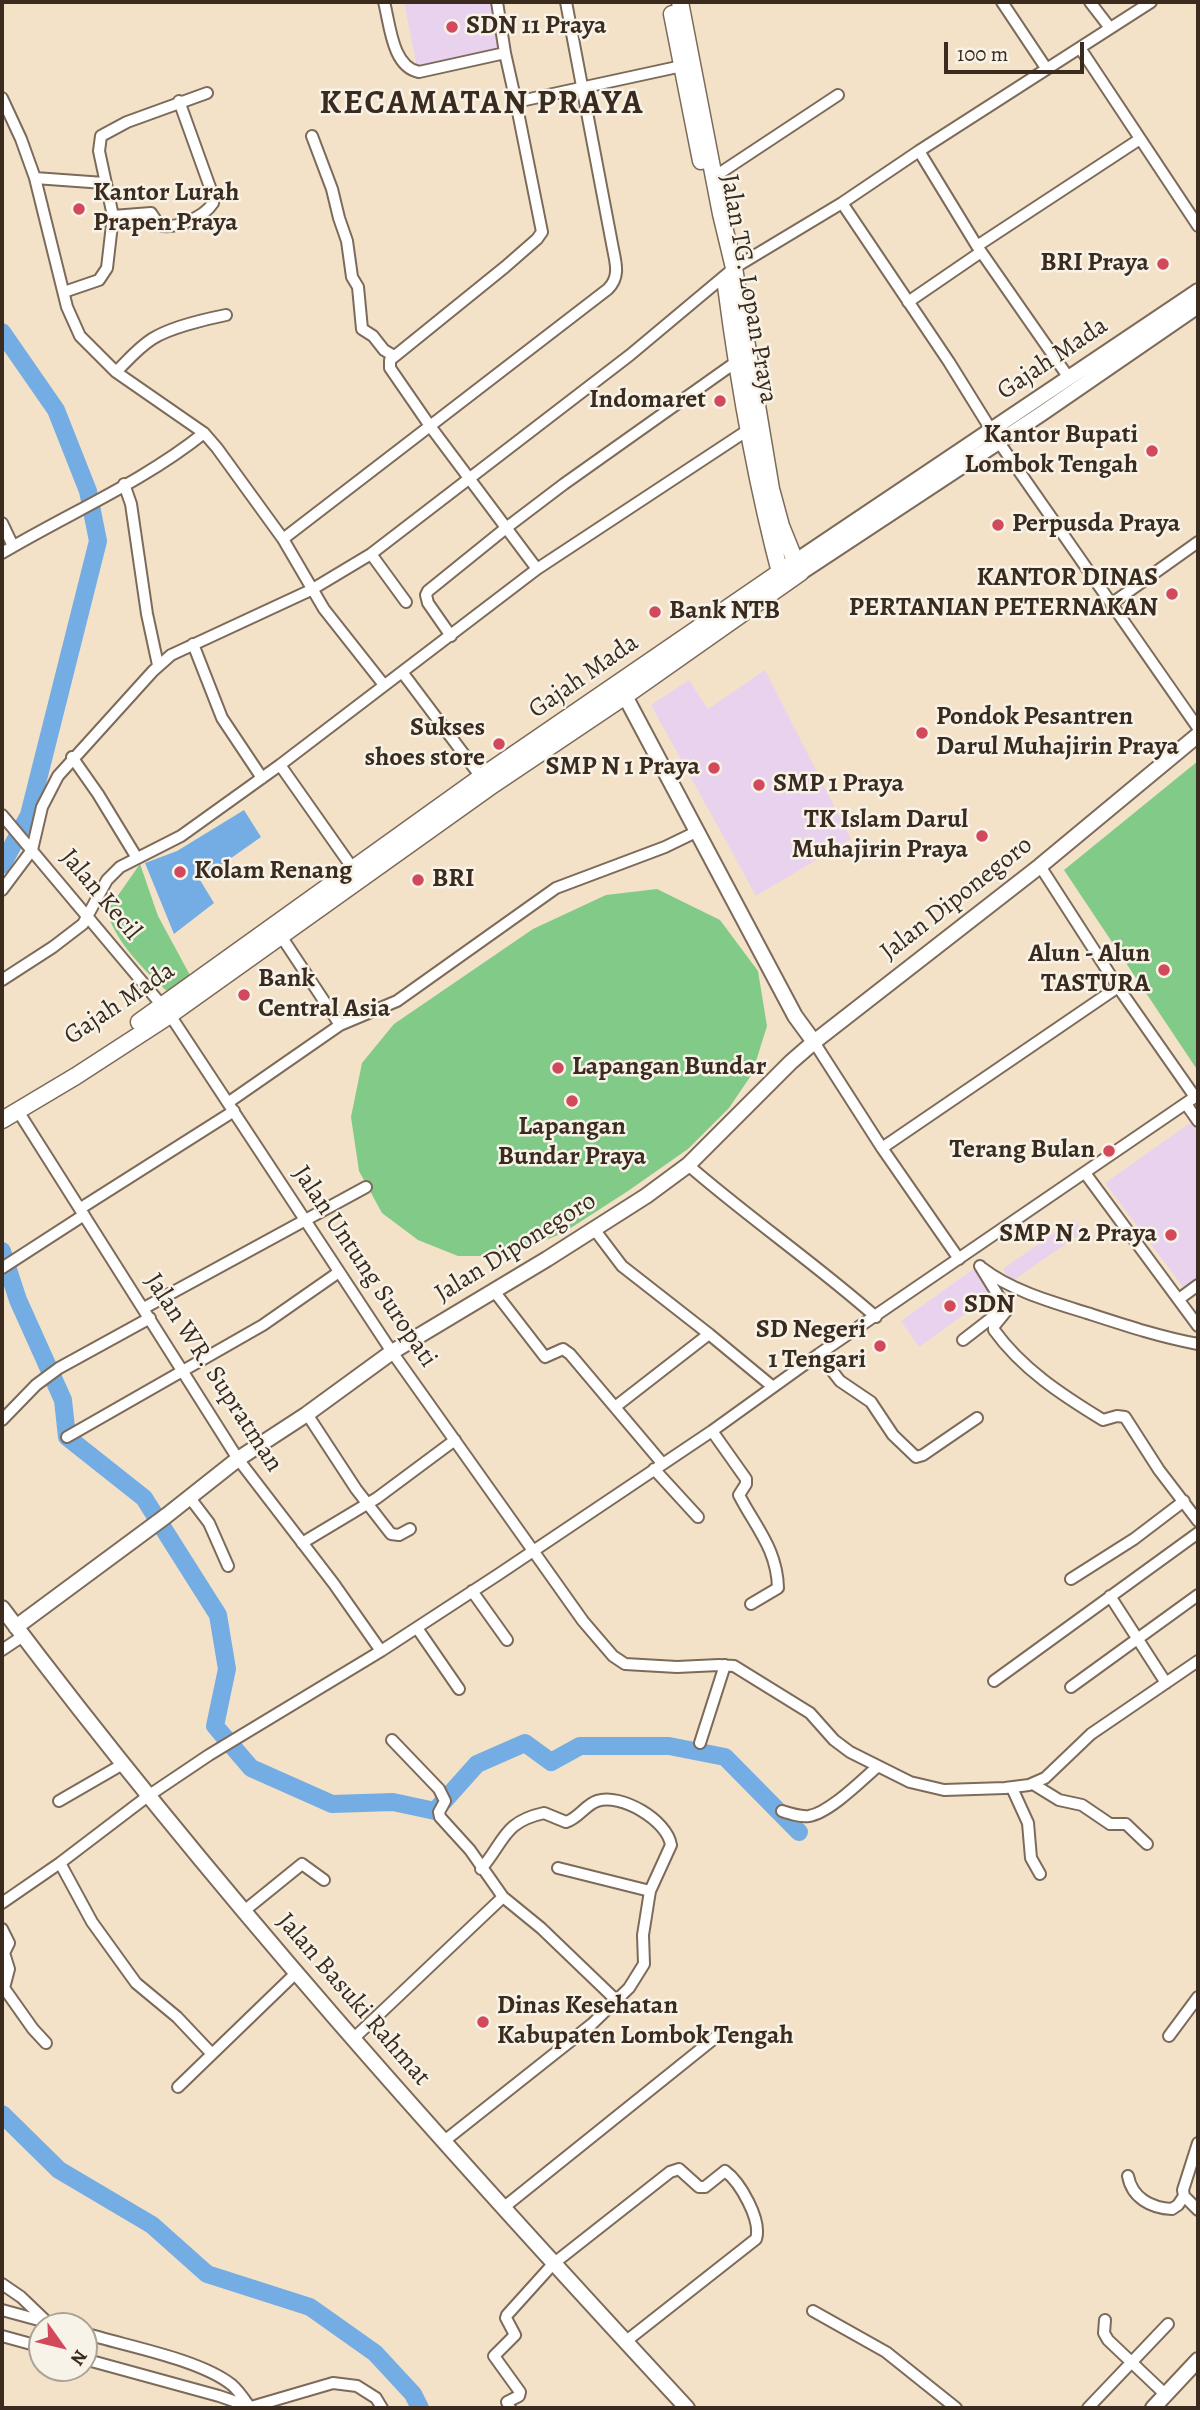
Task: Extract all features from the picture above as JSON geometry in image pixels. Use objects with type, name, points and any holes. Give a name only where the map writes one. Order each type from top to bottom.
[{"type":"highway","name":"Jalan TG. Lopan Praya","points":[[670,2],[729,272],[771,489],[781,526],[798,567]]},
{"type":"highway","name":"Jalan TG. Lopan Praya","points":[[680,2],[714,177],[729,272],[736,362],[748,430],[782,578]]},
{"type":"highway","name":"Gajah Mada","points":[[166,1010],[356,873],[481,777],[798,567]]},
{"type":"highway","name":"Gajah Mada","points":[[2,1119],[105,1046],[281,936],[356,873],[625,696],[782,578]]},
{"type":"main road","name":"Gajah Mada","points":[[798,567],[1150,331],[1198,291]]},
{"type":"main road","name":"Gajah Mada","points":[[995,435],[1069,379],[1198,306]]},
{"type":"main road","points":[[625,696],[795,1016],[814,1042]]},
{"type":"main road","name":"Jalan Diponegoro","points":[[20,1632],[238,1459],[307,1414],[392,1352],[594,1229],[688,1166],[814,1042],[1040,866],[1198,735]]},
{"type":"main road","name":"Jalan Basuki Rahmat","points":[[2,1608],[148,1796],[296,1973],[443,2142],[687,2408]]},
{"type":"main road","points":[[1153,2408],[1198,2360]]},
{"type":"street","points":[[384,2],[401,60],[413,71],[505,53]]},
{"type":"street","points":[[497,2],[542,232],[505,267],[394,356],[389,363],[468,479],[537,569]]},
{"type":"street","points":[[283,539],[608,289],[615,280],[613,249],[566,2]]},
{"type":"street","points":[[1002,2],[1046,68]]},
{"type":"street","points":[[1090,2],[1110,28]]},
{"type":"street","points":[[2,890],[29,847],[46,798],[58,776],[72,757],[158,666],[176,652],[311,590],[371,554],[630,355],[729,272],[842,203],[1151,2]]},
{"type":"street","points":[[1080,48],[1198,226]]},
{"type":"street","points":[[516,102],[682,66]]},
{"type":"street","points":[[64,292],[94,282],[104,274],[113,216],[99,152],[101,136],[127,122],[207,93]]},
{"type":"street","points":[[714,177],[838,95]]},
{"type":"street","points":[[2,98],[35,178],[68,307],[80,336],[116,372],[204,433],[283,539],[311,590],[351,646],[384,685]]},
{"type":"street","points":[[113,216],[151,213],[159,225],[165,227],[195,218],[213,204],[207,178],[179,102]]},
{"type":"street","points":[[312,136],[347,242],[352,278],[358,287],[362,327],[373,335],[384,351],[394,356]]},
{"type":"street","points":[[908,302],[979,249],[1140,139]]},
{"type":"street","points":[[919,151],[979,249],[1069,379]]},
{"type":"street","points":[[35,178],[104,183]]},
{"type":"street","points":[[842,203],[995,435],[1198,728]]},
{"type":"street","points":[[116,372],[155,337],[226,315]]},
{"type":"street","points":[[451,636],[428,603],[427,593],[506,528],[736,362]]},
{"type":"street","points":[[2,980],[69,935],[88,917],[114,871],[181,836],[280,765],[537,569],[748,430]]},
{"type":"street","points":[[2,553],[175,455],[204,433]]},
{"type":"street","points":[[124,484],[131,504],[147,614],[158,666]]},
{"type":"street","points":[[2,523],[13,546]]},
{"type":"street","points":[[1111,604],[1198,542]]},
{"type":"street","points":[[371,554],[406,602]]},
{"type":"street","points":[[193,644],[222,718],[262,778]]},
{"type":"street","points":[[402,672],[481,777]]},
{"type":"street","points":[[72,757],[137,858]]},
{"type":"street","points":[[280,765],[356,873]]},
{"type":"street","name":"Jalan Kecil","points":[[4,818],[166,1010]]},
{"type":"street","points":[[2,1268],[231,1107],[340,1025],[397,1001],[556,888],[665,847],[698,831]]},
{"type":"street","points":[[1040,866],[1193,1098],[1198,1121]]},
{"type":"street","points":[[281,936],[340,1025]]},
{"type":"street","points":[[882,1148],[1118,988]]},
{"type":"street","name":"Jalan Untung Suropati","points":[[166,1010],[392,1352],[583,1621],[619,1661],[633,1665],[677,1667],[725,1665]]},
{"type":"street","points":[[814,1042],[882,1148],[963,1257],[1026,1292],[1050,1302],[1146,1332],[1198,1344]]},
{"type":"street","points":[[2,1903],[148,1796],[209,1755],[417,1628],[712,1432],[819,1354],[1193,1098]]},
{"type":"street","name":"Jalan WR. Supratman","points":[[10,1111],[83,1211],[238,1459],[334,1584],[381,1651]]},
{"type":"street","points":[[688,1166],[847,1291],[876,1317]]},
{"type":"street","points":[[1085,1173],[1198,1326]]},
{"type":"street","points":[[144,1308],[366,1187]]},
{"type":"street","points":[[594,1229],[622,1266],[772,1387]]},
{"type":"street","points":[[980,1266],[1007,1312],[993,1328],[1015,1356],[1036,1375],[1103,1420],[1117,1416],[1125,1418],[1159,1470],[1198,1521]]},
{"type":"street","points":[[67,1437],[263,1325],[339,1272]]},
{"type":"street","points":[[1179,1299],[1198,1285]]},
{"type":"street","points":[[494,1291],[542,1354],[548,1357],[559,1350],[565,1350],[615,1407],[698,1517]]},
{"type":"street","points":[[963,1340],[1005,1307]]},
{"type":"street","points":[[2,1420],[43,1379],[150,1318]]},
{"type":"street","points":[[615,1407],[709,1334]]},
{"type":"street","points":[[819,1354],[840,1381],[871,1402],[894,1435],[916,1457],[977,1419]]},
{"type":"street","points":[[307,1414],[367,1504],[393,1535],[410,1529]]},
{"type":"street","points":[[712,1432],[747,1479],[745,1486],[738,1493],[763,1533],[773,1557],[778,1588],[751,1604]]},
{"type":"street","points":[[302,1543],[367,1504],[455,1440]]},
{"type":"street","points":[[190,1498],[209,1523],[228,1566]]},
{"type":"street","points":[[1071,1579],[1134,1539],[1184,1501]]},
{"type":"street","points":[[994,1681],[1198,1533]]},
{"type":"street","points":[[472,1591],[507,1640]]},
{"type":"street","points":[[1071,1687],[1198,1595]]},
{"type":"street","points":[[1110,1596],[1166,1683]]},
{"type":"street","points":[[417,1628],[459,1689]]},
{"type":"street","points":[[2,1650],[20,1632]]},
{"type":"street","points":[[700,1743],[725,1665],[738,1668],[787,1697],[810,1713],[839,1744],[877,1767],[910,1782],[944,1790],[1033,1784],[1051,1775],[1091,1734],[1198,1661]]},
{"type":"street","points":[[392,1740],[439,1789],[445,1801],[439,1812],[440,1818],[470,1850],[503,1897],[541,1928],[617,2001]]},
{"type":"street","points":[[59,1801],[123,1764]]},
{"type":"street","points":[[782,1811],[812,1816],[877,1767]]},
{"type":"street","points":[[1033,1784],[1059,1800],[1082,1805],[1110,1824],[1126,1824],[1147,1844]]},
{"type":"street","points":[[1012,1787],[1028,1823],[1031,1858],[1040,1874]]},
{"type":"street","points":[[443,2142],[592,2024],[634,1982],[644,1964],[643,1935],[650,1891],[670,1852],[670,1838],[642,1811],[611,1798],[592,1803],[578,1816],[566,1822],[544,1813],[518,1822],[501,1838],[481,1869]]},
{"type":"street","points":[[60,1863],[92,1922],[136,1983],[177,2017],[212,2054]]},
{"type":"street","points":[[244,1911],[302,1864],[324,1880]]},
{"type":"street","points":[[558,1868],[650,1891]]},
{"type":"street","points":[[353,2039],[503,1897]]},
{"type":"street","points":[[2,1929],[9,1943],[4,1953],[9,1969],[4,1987],[46,2043]]},
{"type":"street","points":[[178,2087],[296,1973]]},
{"type":"street","points":[[1169,2036],[1198,1997]]},
{"type":"street","points":[[503,2208],[716,2038]]},
{"type":"street","points":[[1128,2176],[1132,2188],[1145,2202],[1172,2209],[1178,2206],[1184,2196],[1184,2186],[1198,2143]]},
{"type":"street","points":[[510,2408],[508,2402],[519,2396],[520,2392],[494,2355],[515,2335],[507,2315],[553,2264],[675,2169],[684,2171],[699,2187],[712,2182],[723,2171],[730,2174],[746,2195],[758,2232],[756,2239],[625,2342]]},
{"type":"street","points":[[1184,2196],[1198,2210]]},
{"type":"street","points":[[2,2284],[37,2312]]},
{"type":"street","points":[[2,2310],[28,2316]]},
{"type":"street","points":[[813,2311],[880,2348],[956,2408]]},
{"type":"street","points":[[1105,2319],[1104,2333],[1107,2338],[1166,2395]]},
{"type":"street","points":[[1088,2408],[1168,2324]]},
{"type":"street","points":[[2,2336],[28,2343]]},
{"type":"street","points":[[98,2337],[198,2366],[234,2387],[250,2408]]},
{"type":"street","points":[[98,2363],[219,2396],[250,2408],[333,2384],[357,2386],[376,2398],[382,2408]]},
{"type":"shaded area","name":"SDN 11 Praya","points":[[404,2],[491,2],[500,52],[417,68]]},
{"type":"shaded area","name":"SMP 1 Praya","points":[[765,670],[851,839],[756,896],[651,705],[689,680],[708,709]]},
{"type":"shaded area","name":"SMP N 2 Praya","points":[[1197,1118],[1198,1287],[1189,1295],[1105,1183]]},
{"type":"shaded area","points":[[1074,1219],[1083,1232],[1011,1282],[1003,1269]]},
{"type":"shaded area","name":"SDN","points":[[980,1264],[998,1290],[919,1347],[901,1321]]},
{"type":"green space","name":"Alun - Alun TASTURA","points":[[1198,761],[1198,1071],[1064,870]]},
{"type":"green space","points":[[140,864],[158,916],[191,977],[168,992],[124,945],[107,911]]},
{"type":"green space","name":"Lapangan Bundar","points":[[657,889],[720,920],[758,971],[767,1026],[752,1074],[729,1108],[688,1149],[628,1191],[563,1233],[506,1256],[458,1256],[418,1240],[382,1213],[359,1171],[351,1117],[362,1063],[394,1024],[533,929],[606,895]]},
{"type":"water","name":"Kolam Renang","points":[[244,810],[261,837],[200,880],[214,903],[174,934],[145,863],[177,851]]},
{"type":"waterway","points":[[2,332],[56,410],[88,491],[98,541],[29,815],[2,865]]},
{"type":"waterway","points":[[2,1251],[18,1300],[63,1400],[67,1437],[144,1498],[218,1615],[227,1669],[215,1726],[251,1768],[332,1804],[393,1802],[435,1811],[477,1764],[525,1743],[551,1762],[580,1746],[669,1746],[725,1757],[799,1832]]},
{"type":"waterway","points":[[2,2114],[59,2170],[152,2225],[207,2274],[310,2307],[375,2353],[413,2394],[420,2408]]},
{"type":"place","name":"SDN 11 Praya","points":[[452,27]]},
{"type":"place","name":"Kantor Lurah Prapen Praya","points":[[79,209]]},
{"type":"place","name":"BRI Praya","points":[[1163,264]]},
{"type":"place","name":"Indomaret","points":[[720,401]]},
{"type":"place","name":"Kantor Bupati Lombok Tengah","points":[[1152,451]]},
{"type":"place","name":"Perpusda Praya","points":[[998,525]]},
{"type":"place","name":"KANTOR DINAS PERTANIAN PETERNAKAN","points":[[1172,594]]},
{"type":"place","name":"Bank NTB","points":[[655,612]]},
{"type":"place","name":"Pondok Pesantren Darul Muhajirin Praya","points":[[922,733]]},
{"type":"place","name":"Sukses shoes store","points":[[499,744]]},
{"type":"place","name":"SMP N 1 Praya","points":[[714,768]]},
{"type":"place","name":"SMP 1 Praya","points":[[759,785]]},
{"type":"place","name":"TK Islam Darul Muhajirin Praya","points":[[982,836]]},
{"type":"place","name":"Kolam Renang","points":[[180,872]]},
{"type":"place","name":"BRI","points":[[418,880]]},
{"type":"place","name":"Alun - Alun TASTURA","points":[[1164,970]]},
{"type":"place","name":"Bank Central Asia","points":[[244,995]]},
{"type":"place","name":"Lapangan Bundar","points":[[558,1068]]},
{"type":"place","name":"Lapangan Bundar Praya","points":[[572,1101]]},
{"type":"place","name":"Terang Bulan","points":[[1109,1151]]},
{"type":"place","name":"SMP N 2 Praya","points":[[1171,1235]]},
{"type":"place","name":"SDN","points":[[950,1306]]},
{"type":"place","name":"SD Negeri 1 Tengari","points":[[880,1346]]},
{"type":"place","name":"Dinas Kesehatan Kabupaten Lombok Tengah","points":[[483,2022]]},
{"type":"district","name":"KECAMATAN PRAYA","points":[[482,105]]}]
